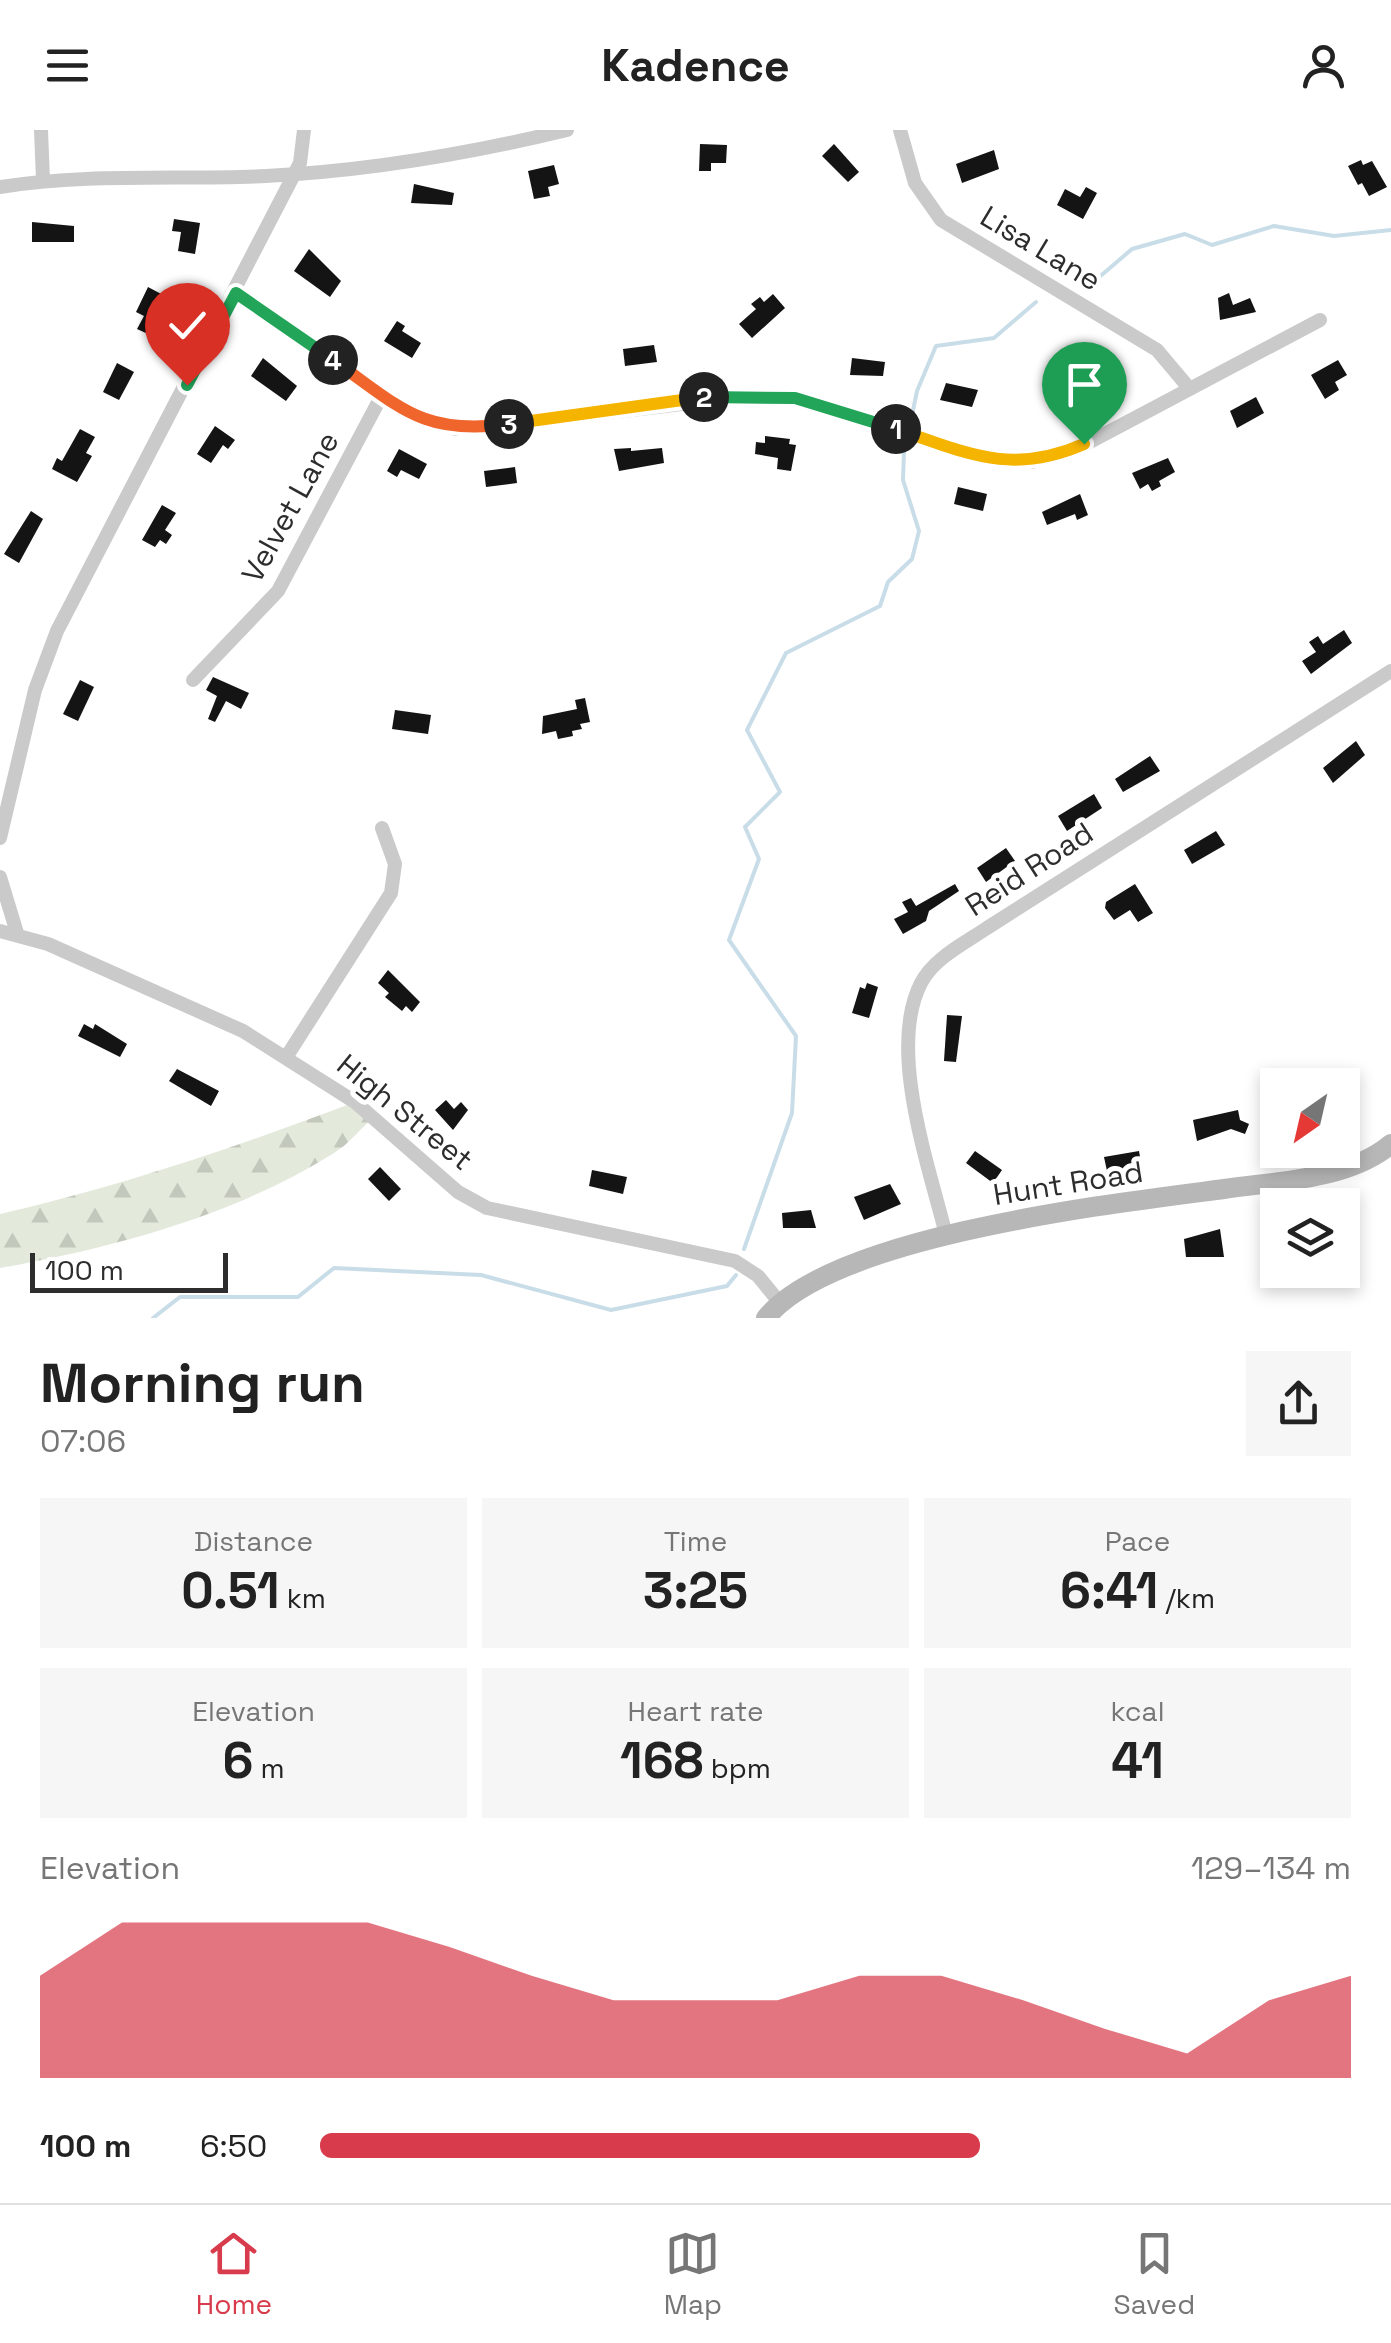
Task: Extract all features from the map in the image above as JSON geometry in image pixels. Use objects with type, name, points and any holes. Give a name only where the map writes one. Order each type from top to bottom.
[{"type":"street","points":[[42,130],[43,180]]},
{"type":"street","points":[[0,838],[35,690],[53,641],[295,174],[303,154],[304,130]]},
{"type":"street","points":[[0,187],[43,180],[295,174],[449,156],[567,130]]},
{"type":"street","name":"Lisa Lane","points":[[900,130],[915,183],[942,220],[1157,350],[1189,388]]},
{"type":"street","points":[[236,293],[382,395],[427,422],[456,429],[712,396],[776,396],[832,409],[976,456],[1015,462],[1066,452],[1320,320]]},
{"type":"street","name":"Velvet Lane","points":[[192,680],[278,590],[382,395]]},
{"type":"street","name":"Reid Road","points":[[946,1234],[919,1124],[910,1059],[910,1016],[922,981],[940,960],[987,928],[1391,671]]},
{"type":"street","points":[[287,1056],[391,893],[396,864],[382,828]]},
{"type":"street","points":[[0,877],[17,934]]},
{"type":"street","name":"High Street","points":[[0,931],[17,934],[179,1000],[287,1056],[356,1102],[472,1201],[520,1218],[735,1261],[758,1276],[773,1311]]},
{"type":"street","name":"Hunt Road","points":[[773,1311],[821,1278],[946,1234],[1290,1180],[1357,1164],[1391,1144]]},
{"type":"green space","points":[[355,1102],[374,1117],[350,1141],[296,1175],[256,1194],[129,1239],[0,1268],[0,1214],[180,1164]]},
{"type":"building","points":[[700,144],[727,145],[726,163],[711,163],[711,171],[699,171]]},
{"type":"building","points":[[834,144],[859,172],[848,182],[822,156]]},
{"type":"building","points":[[994,150],[999,169],[962,183],[956,164]]},
{"type":"building","points":[[1361,160],[1363,165],[1372,161],[1387,187],[1369,196],[1362,183],[1358,185],[1348,166]]},
{"type":"building","points":[[554,165],[559,184],[548,187],[550,196],[534,199],[528,171]]},
{"type":"building","points":[[414,184],[454,193],[452,205],[411,203]]},
{"type":"building","points":[[1086,187],[1097,193],[1083,219],[1057,205],[1065,189],[1080,197]]},
{"type":"building","points":[[174,219],[200,223],[195,254],[178,251],[181,232],[172,231]]},
{"type":"building","points":[[32,222],[74,226],[74,242],[32,242]]},
{"type":"building","points":[[309,249],[341,281],[330,297],[294,271]]},
{"type":"building","points":[[148,287],[165,296],[165,302],[148,334],[137,329],[144,316],[136,312]]},
{"type":"building","points":[[1229,293],[1233,305],[1250,298],[1256,312],[1220,320],[1218,298]]},
{"type":"building","points":[[773,294],[785,308],[752,338],[739,324],[756,309],[751,304],[760,297],[764,302]]},
{"type":"building","points":[[397,321],[405,326],[402,331],[421,343],[412,358],[384,341]]},
{"type":"building","points":[[654,345],[657,362],[625,366],[623,349]]},
{"type":"building","points":[[263,358],[297,386],[286,401],[251,376]]},
{"type":"building","points":[[852,358],[885,362],[883,376],[850,375]]},
{"type":"building","points":[[1338,360],[1347,375],[1335,382],[1339,390],[1325,399],[1311,375]]},
{"type":"building","points":[[117,363],[134,372],[119,400],[103,392]]},
{"type":"building","points":[[1102,371],[1109,384],[1059,406],[1051,391],[1087,372],[1090,377]]},
{"type":"building","points":[[946,383],[978,390],[972,407],[940,400]]},
{"type":"building","points":[[1256,397],[1264,413],[1237,428],[1230,411]]},
{"type":"building","points":[[215,426],[235,440],[228,449],[223,445],[211,463],[197,454]]},
{"type":"building","points":[[80,429],[95,437],[86,453],[92,456],[77,482],[52,469],[57,458],[62,461]]},
{"type":"building","points":[[765,436],[790,439],[789,444],[796,445],[791,471],[777,469],[778,458],[755,454],[756,442],[765,443]]},
{"type":"building","points":[[662,448],[664,463],[619,471],[614,449]]},
{"type":"building","points":[[399,449],[427,464],[419,479],[401,470],[397,477],[387,471]]},
{"type":"building","points":[[1168,458],[1175,472],[1159,481],[1161,486],[1152,491],[1148,484],[1140,489],[1132,473]]},
{"type":"building","points":[[515,467],[517,483],[486,487],[484,471]]},
{"type":"building","points":[[958,487],[987,494],[983,511],[954,504]]},
{"type":"building","points":[[1080,494],[1088,515],[1077,520],[1075,514],[1047,525],[1042,512]]},
{"type":"building","points":[[162,505],[176,513],[165,530],[172,535],[166,544],[160,540],[155,547],[142,540]]},
{"type":"building","points":[[31,511],[43,519],[19,563],[4,554]]},
{"type":"building","points":[[1344,630],[1352,643],[1311,674],[1302,661],[1316,652],[1309,642],[1318,636],[1323,644]]},
{"type":"building","points":[[213,677],[249,693],[241,709],[226,701],[215,722],[208,719],[217,696],[206,690]]},
{"type":"building","points":[[80,680],[94,687],[78,721],[63,714]]},
{"type":"building","points":[[585,698],[590,722],[580,724],[582,729],[558,739],[556,731],[542,734],[543,716],[577,709],[575,700]]},
{"type":"building","points":[[395,710],[431,715],[428,734],[392,729]]},
{"type":"building","points":[[1356,741],[1365,755],[1333,783],[1323,768]]},
{"type":"building","points":[[1150,756],[1160,771],[1123,792],[1115,779]]},
{"type":"building","points":[[1094,794],[1102,808],[1067,831],[1058,816]]},
{"type":"building","points":[[1216,831],[1225,845],[1192,864],[1184,850]]},
{"type":"building","points":[[1006,848],[1015,861],[986,882],[977,868]]},
{"type":"building","points":[[955,884],[959,891],[929,911],[926,921],[903,934],[894,919],[908,912],[902,902],[911,898],[916,906]]},
{"type":"building","points":[[1135,884],[1153,913],[1138,922],[1130,910],[1114,920],[1105,908],[1106,902]]},
{"type":"building","points":[[388,970],[420,1002],[412,1012],[406,1006],[402,1011],[385,997],[389,993],[378,983]]},
{"type":"building","points":[[867,983],[878,987],[869,1018],[852,1013],[860,987],[865,989]]},
{"type":"building","points":[[947,1015],[962,1016],[956,1062],[944,1061]]},
{"type":"building","points":[[84,1024],[93,1029],[95,1024],[127,1044],[120,1057],[78,1036]]},
{"type":"building","points":[[177,1069],[219,1091],[211,1106],[169,1081]]},
{"type":"building","points":[[446,1100],[454,1109],[461,1102],[468,1110],[453,1130],[435,1110]]},
{"type":"building","points":[[1238,1110],[1240,1120],[1249,1124],[1245,1134],[1231,1129],[1197,1141],[1193,1120]]},
{"type":"building","points":[[975,1151],[1002,1170],[993,1183],[966,1163]]},
{"type":"building","points":[[1139,1151],[1142,1169],[1107,1171],[1104,1157]]},
{"type":"building","points":[[380,1167],[401,1189],[389,1201],[368,1179]]},
{"type":"building","points":[[592,1170],[627,1177],[623,1194],[589,1186]]},
{"type":"building","points":[[890,1184],[901,1204],[864,1220],[854,1197]]},
{"type":"building","points":[[811,1210],[816,1228],[783,1228],[782,1213]]},
{"type":"building","points":[[1220,1229],[1224,1257],[1186,1257],[1184,1239]]},
{"type":"waterway","points":[[1090,285],[1132,249],[1185,234],[1212,245],[1274,226],[1334,236],[1391,230]]},
{"type":"waterway","points":[[911,420],[917,391],[936,346],[994,338],[1036,302]]},
{"type":"waterway","points":[[744,1249],[792,1113],[796,1036],[729,940],[759,859],[745,827],[780,792],[747,730],[786,653],[880,606],[888,582],[912,559],[919,531],[903,480],[904,451]]},
{"type":"waterway","points":[[153,1318],[180,1297],[298,1297],[334,1268],[481,1275],[611,1310],[727,1286],[736,1275]]},
{"type":"route","points":[[187,385],[236,293],[404,410],[427,422],[456,429],[712,396],[755,394],[795,398],[996,461],[1032,462],[1084,444]]}]
